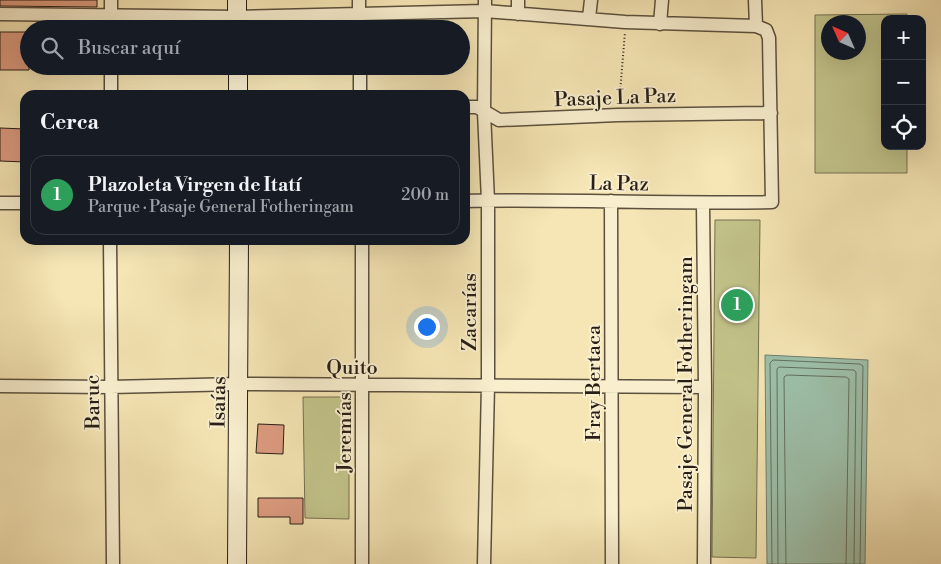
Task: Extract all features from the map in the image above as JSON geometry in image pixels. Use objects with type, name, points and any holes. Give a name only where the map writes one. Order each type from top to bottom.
[{"type":"street","points":[[111,0],[111,20]]},
{"type":"street","points":[[359,0],[359,20]]},
{"type":"street","points":[[420,0],[420,13]]},
{"type":"street","points":[[518,0],[518,14]]},
{"type":"street","points":[[590,0],[590,18]]},
{"type":"street","points":[[660,24],[662,0]]},
{"type":"street","points":[[755,0],[761,28],[769,38],[771,113]]},
{"type":"street","points":[[0,14],[237,15],[420,13],[485,6],[518,14],[625,22],[761,28]]},
{"type":"street","name":"Zacarías","points":[[484,564],[488,385],[488,201],[484,112],[485,6]]},
{"type":"street","points":[[111,75],[111,90]]},
{"type":"street","points":[[238,75],[238,90]]},
{"type":"street","points":[[360,75],[360,90]]},
{"type":"street","name":"Pasaje La Paz","points":[[470,107],[477,107],[499,120],[618,115],[771,113]]},
{"type":"street","name":"La Paz","points":[[470,201],[611,201],[703,204],[772,202],[771,113]]},
{"type":"street","name":"Fray Bertaca","points":[[611,201],[612,564]]},
{"type":"street","points":[[0,203],[20,203]]},
{"type":"street","name":"Pasaje General Fotheringam","points":[[703,204],[704,564]]},
{"type":"street","name":"Baruc","points":[[110,245],[113,564]]},
{"type":"street","name":"Isaías","points":[[237,564],[239,245]]},
{"type":"street","name":"Jeremías","points":[[362,245],[362,564]]},
{"type":"street","name":"Quito","points":[[0,386],[110,387],[239,384],[705,387]]},
{"type":"path","points":[[618,115],[625,22]]},
{"type":"green space","points":[[907,14],[881,15],[881,150],[907,150],[907,173],[815,173],[815,15]]},
{"type":"green space","points":[[715,220],[760,220],[756,558],[712,557]]},
{"type":"green space","points":[[303,397],[349,397],[349,519],[305,518]]},
{"type":"water","points":[[765,355],[868,360],[865,564],[767,564]]},
{"type":"building","points":[[0,0],[97,0],[97,7],[0,6]]},
{"type":"building","points":[[0,32],[20,32],[20,70],[0,70]]},
{"type":"building","points":[[0,128],[20,129],[20,162],[0,161]]},
{"type":"building","points":[[258,424],[284,425],[283,454],[256,453]]},
{"type":"building","points":[[258,498],[303,498],[303,524],[290,524],[290,517],[258,517]]},
{"type":"place","name":"Plazoleta Virgen de Itatí","points":[[737,305]]}]
